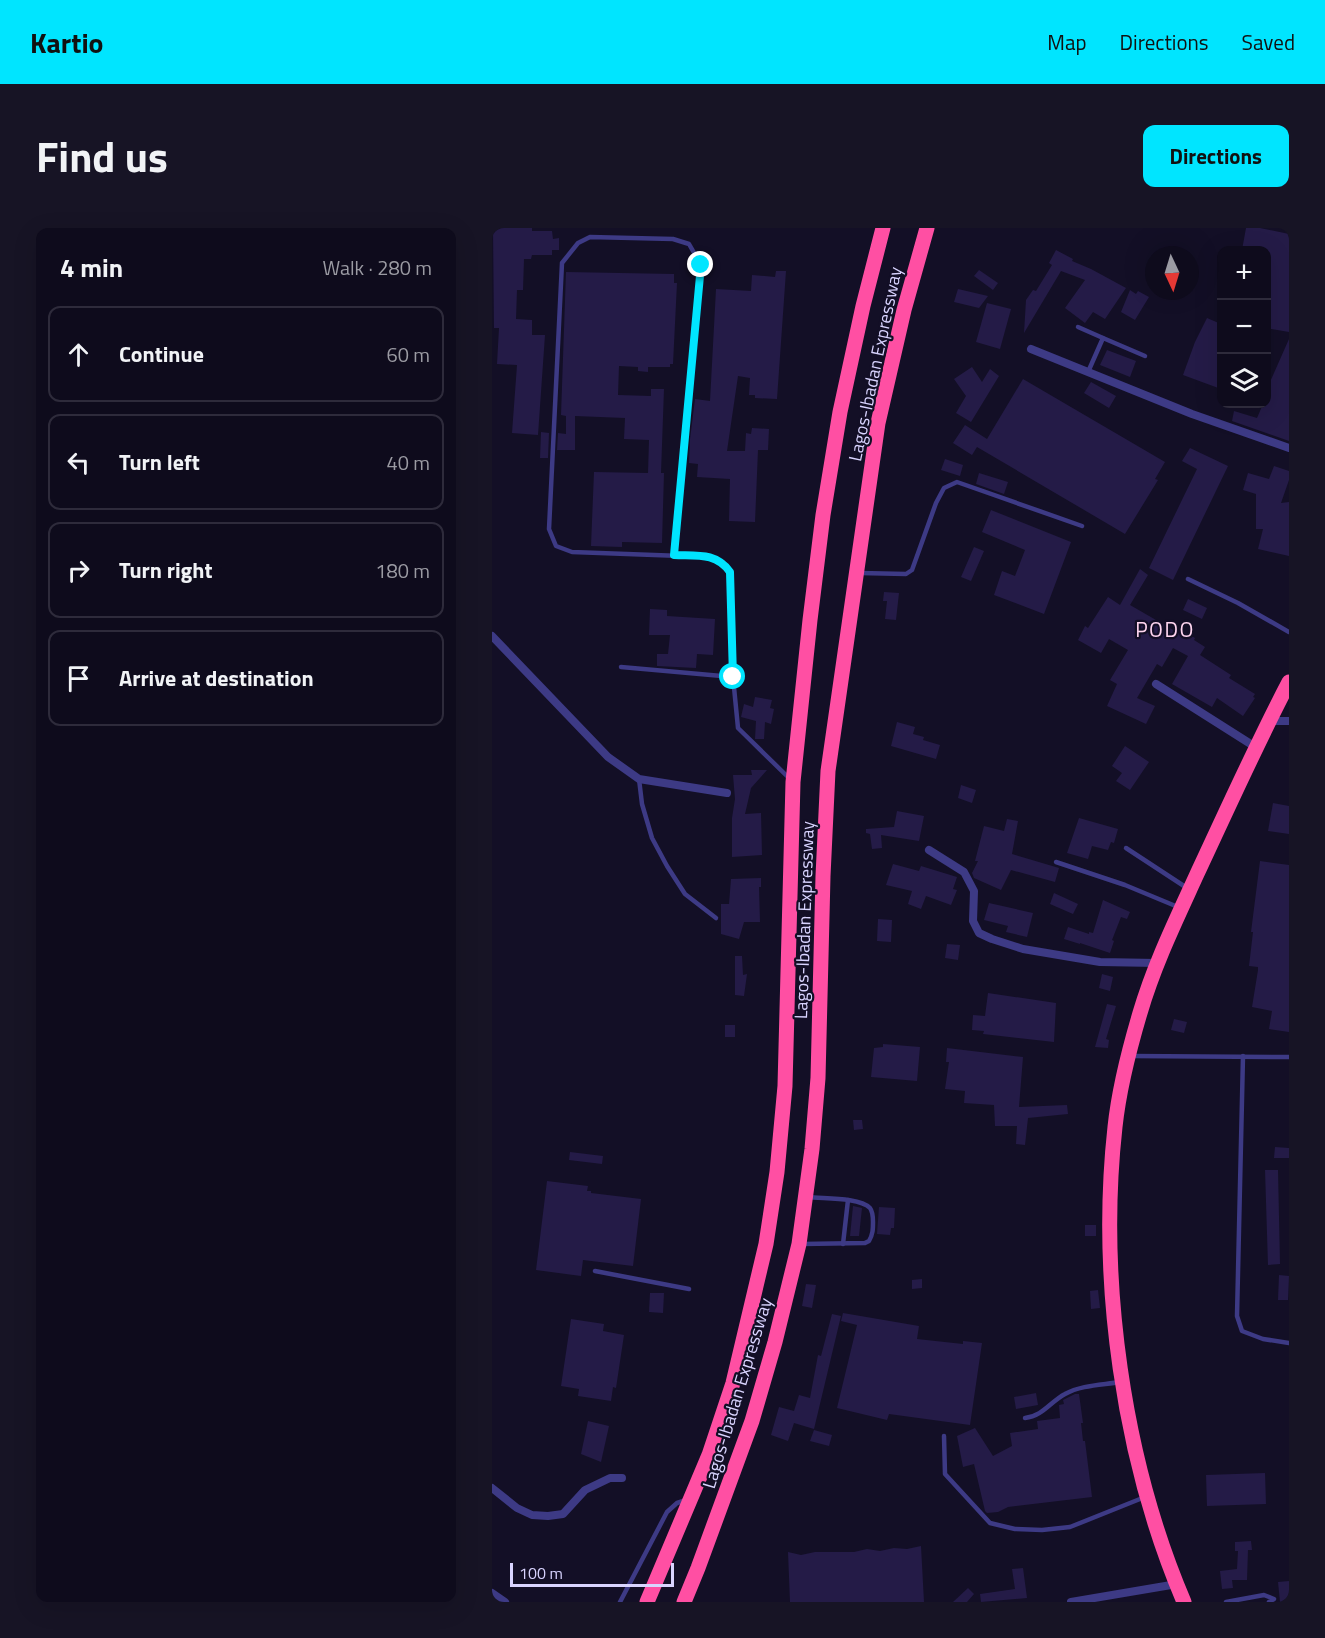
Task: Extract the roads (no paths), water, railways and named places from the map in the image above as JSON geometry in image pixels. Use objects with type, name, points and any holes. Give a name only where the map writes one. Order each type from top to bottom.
[{"type":"highway","name":"Lagos-Ibadan Expressway","points":[[647,1602],[692,1499],[733,1383],[766,1244],[777,1172],[785,1086],[793,782],[814,585],[840,412],[884,228]]},
{"type":"highway","name":"Lagos-Ibadan Expressway","points":[[684,1602],[752,1421],[775,1342],[799,1244],[812,1149],[820,1039],[823,876],[828,771],[878,423],[904,309],[927,228]]},
{"type":"highway","points":[[1184,1602],[1148,1496],[1130,1425],[1123,1381],[1116,1328],[1110,1204],[1115,1124],[1128,1056],[1157,963],[1289,682]]},
{"type":"street","points":[[1031,349],[1192,414],[1289,448]]},
{"type":"street","points":[[492,636],[608,757],[639,779],[727,793]]},
{"type":"street","points":[[1156,684],[1257,748]]},
{"type":"street","points":[[1269,721],[1289,721]]},
{"type":"street","points":[[929,850],[964,872],[970,881],[974,891],[973,921],[979,933],[1023,949],[1100,962],[1157,963]]},
{"type":"street","points":[[492,1488],[517,1508],[532,1515],[548,1516],[563,1514],[585,1490],[610,1478],[622,1478]]},
{"type":"street","points":[[1071,1602],[1177,1584]]},
{"type":"street","points":[[492,1593],[506,1602]]},
{"type":"lane","points":[[674,555],[701,265],[689,244],[673,239],[590,237],[578,243],[562,263],[549,529],[556,546],[572,552],[709,557],[723,562],[730,572],[733,677],[738,728],[793,782]]},
{"type":"lane","points":[[1078,327],[1145,356]]},
{"type":"lane","points":[[1088,372],[1103,338]]},
{"type":"lane","points":[[856,573],[906,574],[912,570],[936,503],[945,488],[957,482],[1082,526]]},
{"type":"lane","points":[[1188,579],[1238,603],[1289,632]]},
{"type":"lane","points":[[621,667],[733,677]]},
{"type":"lane","points":[[639,779],[642,804],[652,838],[667,866],[685,894],[716,918]]},
{"type":"lane","points":[[1126,848],[1190,890]]},
{"type":"lane","points":[[1056,862],[1125,885],[1181,908]]},
{"type":"lane","points":[[1128,1056],[1289,1057]]},
{"type":"lane","points":[[1243,1056],[1237,1316],[1242,1331],[1263,1340],[1289,1343]]},
{"type":"lane","points":[[799,1244],[865,1243],[869,1241],[873,1233],[872,1210],[859,1202],[806,1197]]},
{"type":"lane","points":[[843,1244],[848,1200]]},
{"type":"lane","points":[[595,1271],[689,1289]]},
{"type":"lane","points":[[1025,1418],[1038,1415],[1057,1399],[1075,1389],[1123,1381]]},
{"type":"lane","points":[[944,1436],[945,1474],[990,1523],[1042,1530],[1070,1527],[1148,1496]]},
{"type":"lane","points":[[620,1602],[667,1512],[677,1503],[692,1499]]},
{"type":"lane","points":[[1226,1602],[1264,1595],[1274,1599],[1269,1602]]},
{"type":"district","name":"PODO","points":[[1165,629]]}]
